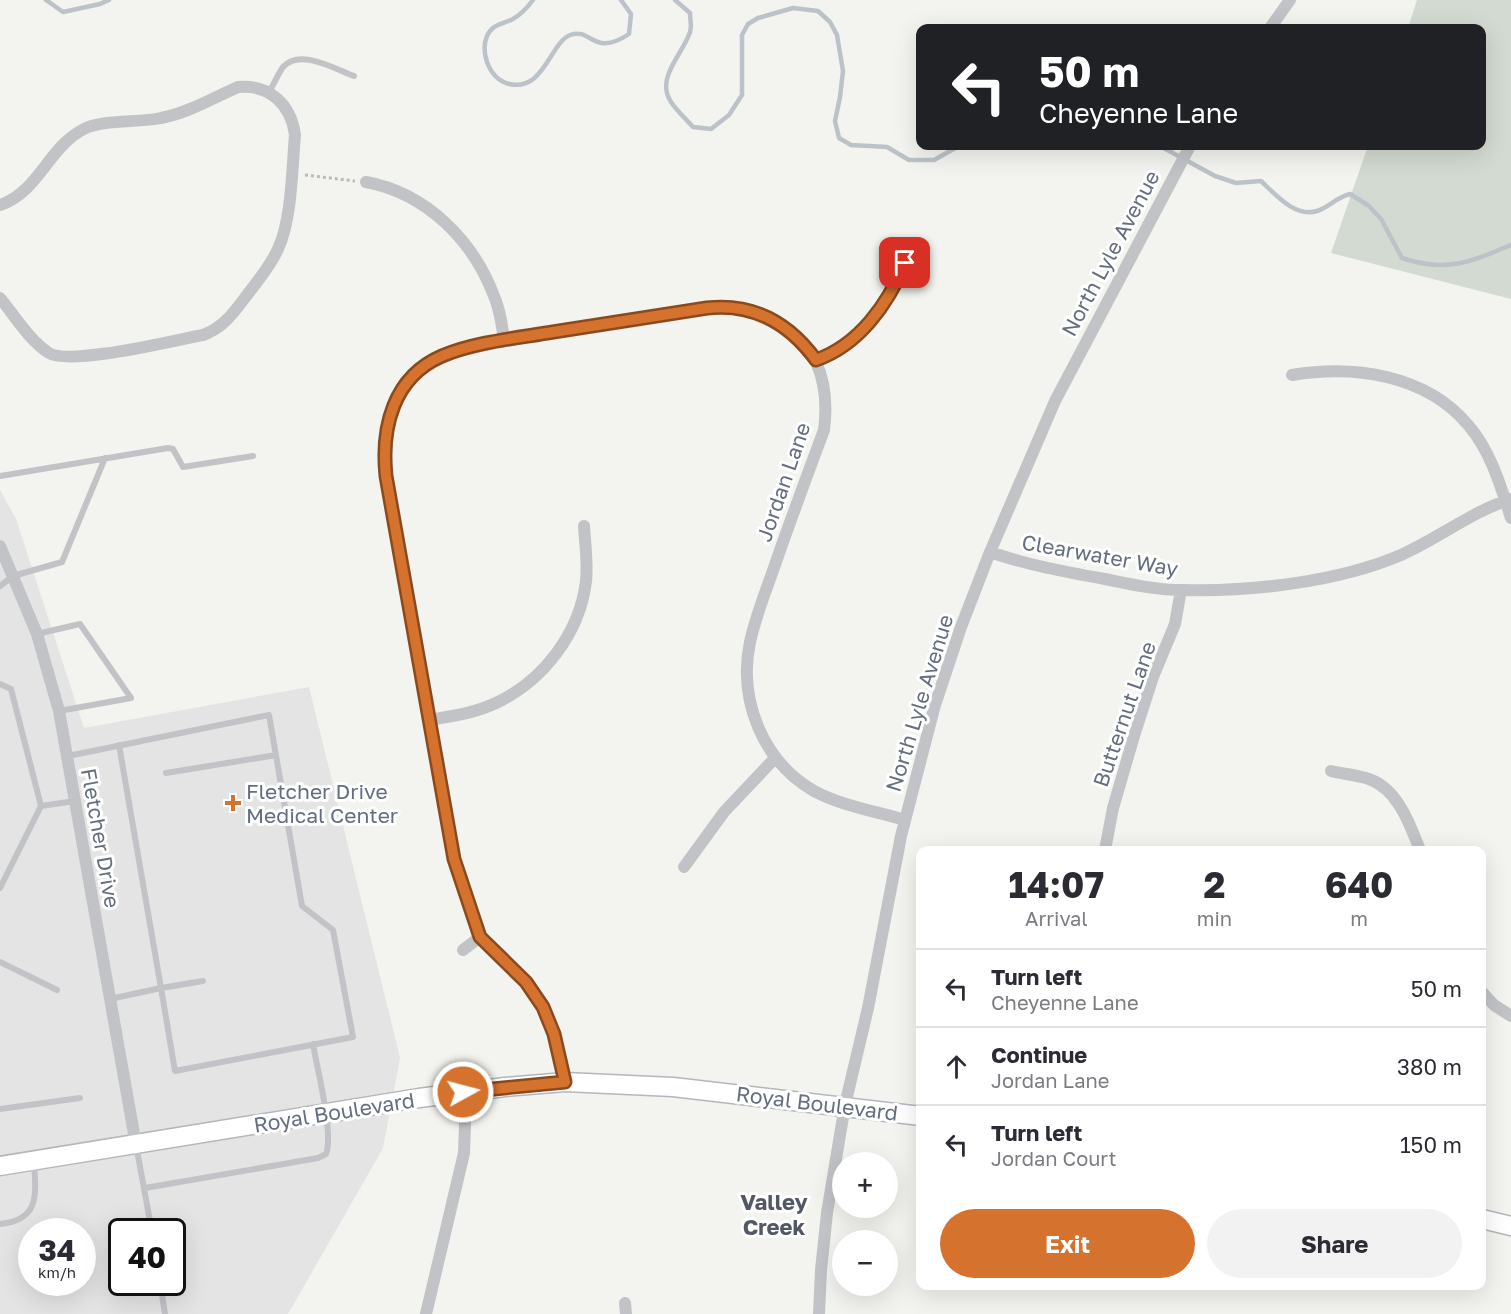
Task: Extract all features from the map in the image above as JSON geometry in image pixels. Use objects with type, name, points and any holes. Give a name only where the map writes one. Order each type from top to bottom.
[{"type":"street","points":[[1273,24],[1290,0]]},
{"type":"street","points":[[0,205],[20,196],[64,143],[86,128],[174,115],[238,87],[258,87],[269,92],[286,106],[294,125],[295,135],[286,223],[277,251],[255,285],[228,319],[214,331],[203,335],[85,356],[56,356],[39,344],[0,298]]},
{"type":"street","name":"North Lyle Avenue","points":[[819,1314],[827,1213],[845,1106],[868,1008],[905,820],[935,705],[961,627],[990,552],[1055,401],[1188,150]]},
{"type":"street","points":[[366,182],[397,190],[435,213],[456,232],[475,256],[494,294],[504,340]]},
{"type":"street","points":[[816,360],[839,349],[873,318],[897,282],[913,244]]},
{"type":"street","name":"Jordan Lane","points":[[480,937],[454,859],[386,476],[384,453],[385,435],[395,402],[411,380],[429,364],[456,351],[504,340],[725,306],[739,307],[767,317],[795,337],[816,360],[825,388],[824,430],[756,621],[747,663],[749,703],[757,727],[775,758],[795,777],[814,790],[850,805],[905,820]]},
{"type":"street","points":[[1292,375],[1321,370],[1354,370],[1413,385],[1434,397],[1469,426],[1483,446],[1508,500],[1511,518]]},
{"type":"street","name":"Clearwater Way","points":[[990,552],[1012,560],[1059,571],[1181,590],[1267,587],[1349,573],[1402,555],[1489,506],[1508,500]]},
{"type":"street","points":[[429,720],[471,713],[496,703],[520,690],[545,667],[568,636],[583,594],[586,566],[584,526]]},
{"type":"street","name":"Fletcher Drive","points":[[0,546],[38,634],[59,711],[136,1145]]},
{"type":"street","name":"Butternut Lane","points":[[1106,846],[1113,808],[1134,736],[1153,677],[1175,624],[1181,590]]},
{"type":"street","points":[[684,867],[724,812],[775,758]]},
{"type":"street","points":[[1331,771],[1371,780],[1388,791],[1401,806],[1418,846]]},
{"type":"street","points":[[462,950],[480,937],[526,982],[543,1007],[554,1034],[565,1082]]},
{"type":"street","points":[[1486,996],[1494,1005],[1511,1016]]},
{"type":"street","name":"Royal Boulevard","points":[[0,1166],[463,1092],[565,1082],[674,1087],[916,1115]]},
{"type":"street","points":[[426,1314],[464,1153],[463,1092]]},
{"type":"street","points":[[1486,1220],[1511,1226]]},
{"type":"lane","points":[[269,92],[284,66],[298,59],[321,63],[354,76]]},
{"type":"lane","points":[[0,476],[168,448],[173,449],[183,467],[253,456]]},
{"type":"lane","points":[[0,586],[13,576],[62,562],[105,458]]},
{"type":"lane","points":[[38,634],[80,624],[131,698],[59,711]]},
{"type":"lane","points":[[0,684],[12,689],[41,806],[0,888]]},
{"type":"lane","points":[[68,756],[119,745],[269,715],[302,906],[333,930],[353,1037],[174,1071],[119,745]]},
{"type":"lane","points":[[166,773],[276,755]]},
{"type":"lane","points":[[41,806],[75,801]]},
{"type":"lane","points":[[0,962],[57,990]]},
{"type":"lane","points":[[110,999],[203,981]]},
{"type":"lane","points":[[145,1188],[318,1158],[326,1154],[329,1147],[325,1113],[313,1044]]},
{"type":"lane","points":[[0,1109],[80,1098]]},
{"type":"lane","points":[[136,1145],[150,1218]]},
{"type":"lane","points":[[0,1224],[23,1219],[28,1212],[36,1191],[34,1161]]},
{"type":"lane","points":[[162,1296],[165,1314]]},
{"type":"path","points":[[291,174],[366,182]]},
{"type":"shaded area","points":[[1417,0],[1511,0],[1511,299],[1331,253],[1367,150],[1486,150],[1486,24],[1409,24]]},
{"type":"shaded area","points":[[0,490],[16,519],[84,728],[309,687],[400,1058],[383,1148],[288,1314],[0,1314]]},
{"type":"waterway","points":[[46,0],[63,12],[109,0]]},
{"type":"waterway","points":[[533,0],[516,17],[492,29],[486,39],[484,46],[489,66],[498,79],[505,83],[521,85],[530,81],[545,66],[563,40],[570,35],[583,35],[600,43],[608,43],[629,34],[631,14],[621,0]]},
{"type":"waterway","points":[[675,0],[690,13],[691,27],[687,40],[668,75],[667,93],[673,105],[693,127],[711,129],[729,115],[742,95],[742,35],[748,24],[758,18],[793,8],[818,11],[830,22],[837,35],[843,71],[835,121],[839,138],[851,145],[887,147],[909,160],[934,160],[952,150]]},
{"type":"waterway","points":[[1167,150],[1215,176],[1236,183],[1261,181],[1286,204],[1301,211],[1317,211],[1350,194],[1369,206],[1381,219],[1402,258],[1432,265],[1458,264],[1511,245]]},
{"type":"place","name":"Fletcher Drive Medical Center","points":[[233,803]]},
{"type":"district","name":"Valley Creek","points":[[774,1214]]},
{"type":"route","points":[[463,1092],[565,1082],[554,1034],[543,1007],[526,982],[480,937],[454,859],[386,476],[385,435],[395,402],[420,371],[440,357],[456,351],[504,340],[725,306],[739,307],[767,317],[795,337],[816,360],[839,349],[873,318],[885,303],[905,263]]}]
